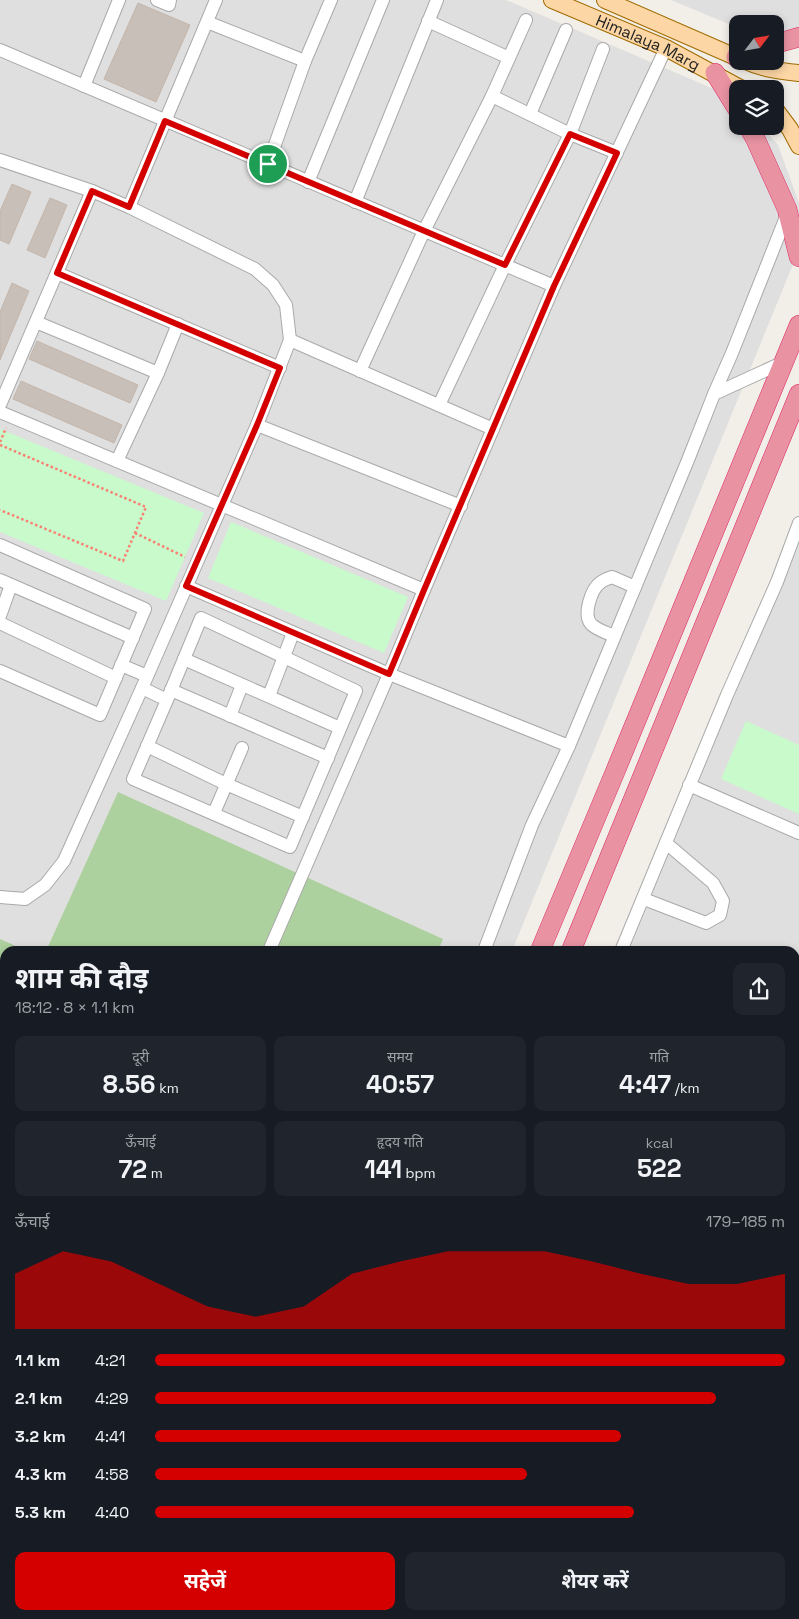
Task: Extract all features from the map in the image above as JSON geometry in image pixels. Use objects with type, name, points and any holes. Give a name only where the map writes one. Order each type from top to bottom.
[{"type":"highway","points":[[784,41],[799,37]]},
{"type":"highway","points":[[715,73],[729,96]]},
{"type":"highway","points":[[753,135],[788,212],[799,257]]},
{"type":"highway","points":[[542,946],[799,325]]},
{"type":"highway","points":[[573,946],[799,394]]},
{"type":"main road","name":"Himalaya Marg","points":[[552,0],[666,48],[729,81]]},
{"type":"main road","name":"Himalaya Marg","points":[[605,0],[729,54]]},
{"type":"main road","name":"Himalaya Marg","points":[[775,70],[799,73]]},
{"type":"main road","points":[[784,121],[799,146]]},
{"type":"street","points":[[157,0],[168,5],[170,0]]},
{"type":"street","points":[[129,207],[216,0]]},
{"type":"street","points":[[268,164],[305,61],[332,0]]},
{"type":"street","points":[[308,182],[383,0]]},
{"type":"street","points":[[355,202],[437,0]]},
{"type":"street","points":[[84,86],[117,1]]},
{"type":"street","points":[[360,371],[424,231],[492,96],[526,20]]},
{"type":"street","points":[[428,21],[509,58]]},
{"type":"street","points":[[207,22],[305,61]]},
{"type":"street","points":[[530,114],[566,30]]},
{"type":"street","points":[[271,946],[554,286],[666,48]]},
{"type":"street","points":[[439,405],[505,265],[570,134],[603,49]]},
{"type":"street","points":[[0,50],[554,286]]},
{"type":"street","points":[[492,96],[570,134],[617,153]]},
{"type":"street","points":[[0,897],[25,898],[45,885],[64,861],[257,425],[290,340],[286,305],[273,285],[255,270],[129,207],[92,191],[1,163]]},
{"type":"street","points":[[0,405],[92,191]]},
{"type":"street","points":[[486,946],[532,825],[569,746],[736,344],[788,212]]},
{"type":"street","points":[[57,273],[280,368]]},
{"type":"street","points":[[36,322],[158,373]]},
{"type":"street","points":[[117,461],[158,373],[178,324]]},
{"type":"street","points":[[290,340],[493,429]]},
{"type":"street","points":[[714,394],[784,362]]},
{"type":"street","points":[[5,415],[424,590]]},
{"type":"street","points":[[257,425],[461,506]]},
{"type":"street","points":[[623,946],[799,523]]},
{"type":"street","points":[[0,545],[145,609],[100,715],[0,671]]},
{"type":"street","points":[[614,636],[592,625],[587,618],[587,608],[593,592],[600,582],[612,577],[635,587]]},
{"type":"street","points":[[0,616],[6,583],[133,638]]},
{"type":"street","points":[[186,586],[389,674],[569,746]]},
{"type":"street","points":[[201,618],[356,691],[290,846],[133,779],[184,659],[201,618]]},
{"type":"street","points":[[0,623],[116,678]]},
{"type":"street","points":[[268,696],[293,633]]},
{"type":"street","points":[[184,659],[340,728]]},
{"type":"street","points":[[121,665],[144,682],[169,695],[230,716],[328,758]]},
{"type":"street","points":[[230,716],[242,684]]},
{"type":"street","points":[[147,746],[226,784],[303,817]]},
{"type":"street","points":[[214,813],[242,748]]},
{"type":"street","points":[[690,785],[799,833]]},
{"type":"street","points":[[644,898],[706,923],[720,915],[723,901],[713,883],[666,843]]},
{"type":"path","points":[[0,510],[123,562],[146,507],[0,444],[5,415]]},
{"type":"path","points":[[135,533],[196,563]]},
{"type":"shaded area","points":[[0,0],[506,0],[729,96],[729,135],[769,135],[778,145],[799,203],[799,239],[796,257],[514,946],[0,946]]},
{"type":"shaded area","points":[[671,0],[799,0],[799,33],[784,32],[784,15],[729,15],[729,24]]},
{"type":"shaded area","points":[[799,537],[799,946],[631,946]]},
{"type":"green space","points":[[0,429],[204,513],[166,601],[0,532]]},
{"type":"green space","points":[[231,522],[408,597],[384,653],[208,578]]},
{"type":"green space","points":[[746,721],[799,745],[799,814],[721,779]]},
{"type":"green space","points":[[118,792],[443,939],[440,946],[48,946]]},
{"type":"green space","points":[[0,939],[16,946],[0,946]]},
{"type":"building","points":[[138,3],[190,25],[156,102],[104,79]]},
{"type":"building","points":[[12,184],[31,192],[9,244],[0,240],[0,211]]},
{"type":"building","points":[[50,198],[67,205],[45,258],[27,250]]},
{"type":"building","points":[[12,283],[29,291],[0,360],[0,312]]},
{"type":"building","points":[[37,341],[138,385],[130,403],[29,359]]},
{"type":"building","points":[[21,381],[122,425],[114,443],[13,399]]},
{"type":"route","points":[[165,121],[268,164],[505,265],[570,134],[617,153],[554,286],[389,674],[186,586],[280,368],[57,273],[92,191],[129,207],[165,121]]}]
